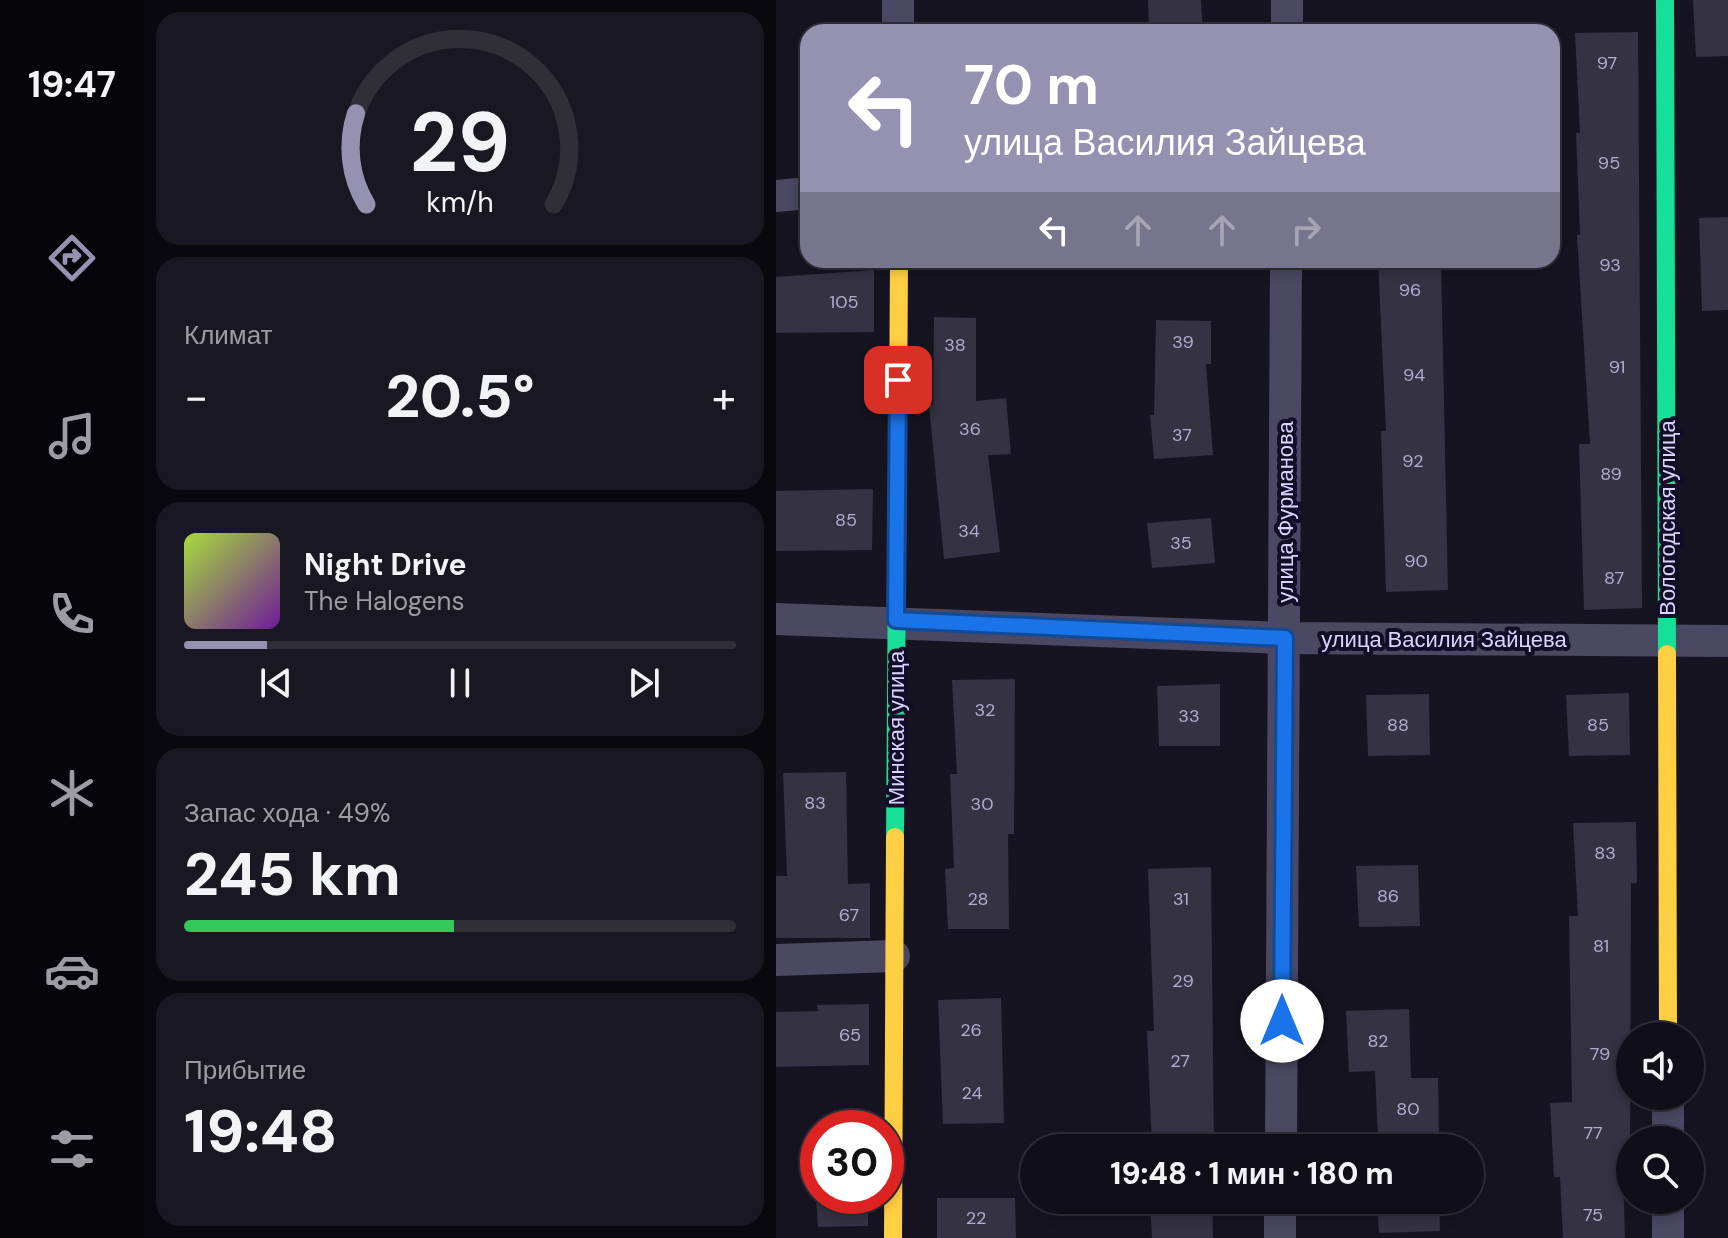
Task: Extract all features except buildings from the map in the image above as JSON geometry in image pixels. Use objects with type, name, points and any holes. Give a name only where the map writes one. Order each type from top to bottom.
[{"type":"street","points":[[898,0],[898,24]]},
{"type":"street","points":[[1287,0],[1287,24]]},
{"type":"street","name":"Вологодская улица","points":[[1665,0],[1668,1022]]},
{"type":"street","points":[[776,196],[800,194]]},
{"type":"street","name":"Минская улица","points":[[893,1238],[899,268]]},
{"type":"street","name":"улица Фурманова","points":[[1281,1134],[1286,268]]},
{"type":"street","name":"улица Василия Зайцева","points":[[776,619],[896,620],[1285,638],[1728,641]]},
{"type":"street","points":[[776,960],[894,956]]},
{"type":"street","points":[[1280,1214],[1280,1238]]},
{"type":"street","points":[[1668,1214],[1668,1238]]},
{"type":"traffic: fast","points":[[1665,0],[1667,654]]},
{"type":"traffic: fast","points":[[895,837],[898,426]]},
{"type":"traffic: slow","points":[[898,426],[899,268]]},
{"type":"traffic: slow","points":[[1667,654],[1668,1022]]},
{"type":"traffic: slow","points":[[893,1238],[895,837]]},
{"type":"route","points":[[898,380],[896,620],[1285,638],[1282,1021]]}]
